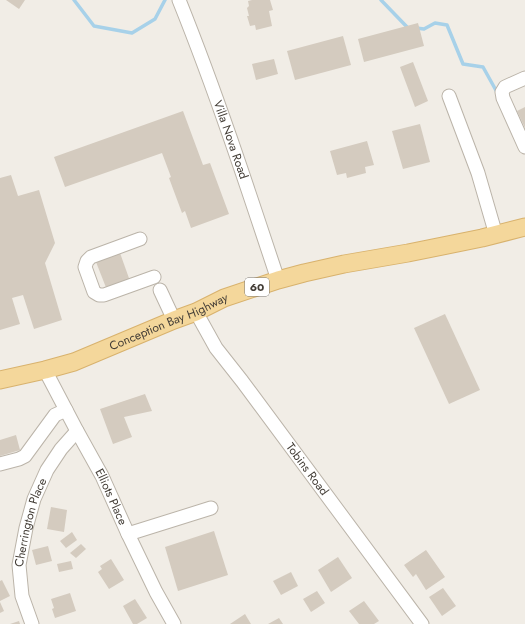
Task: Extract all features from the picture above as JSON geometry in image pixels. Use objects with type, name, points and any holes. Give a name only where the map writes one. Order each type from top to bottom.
[{"type":"main road","name":"Conception Bay Highway","points":[[0,380],[74,362],[196,312],[224,298],[278,280],[338,266],[439,248],[525,227]]},
{"type":"street","name":"Villa Nova Road","points":[[179,0],[214,92],[278,280]]},
{"type":"street","points":[[525,78],[504,87],[502,92],[525,147]]},
{"type":"street","points":[[449,96],[478,173],[496,235]]},
{"type":"street","points":[[140,239],[91,257],[87,261],[85,267],[94,292],[99,295],[104,295],[154,277]]},
{"type":"street","points":[[160,290],[174,320]]},
{"type":"street","name":"Tobins Road","points":[[196,312],[210,340],[422,624]]},
{"type":"street","name":"Elliots Place","points":[[45,370],[102,476],[156,592],[174,624]]},
{"type":"street","points":[[0,464],[25,456],[55,415],[66,410]]},
{"type":"street","name":"Cherrington Place","points":[[32,624],[22,596],[19,565],[26,528],[34,499],[47,470],[61,449],[77,431]]},
{"type":"street","points":[[128,534],[211,508]]},
{"type":"building","points":[[6,0],[25,0],[19,9]]},
{"type":"building","points":[[270,0],[273,10],[269,11],[272,26],[256,30],[255,25],[250,26],[247,16],[249,16],[247,8],[249,6],[248,1]]},
{"type":"building","points":[[418,23],[424,46],[364,62],[358,39]]},
{"type":"building","points":[[343,36],[351,65],[295,80],[287,51]]},
{"type":"building","points":[[274,59],[278,74],[256,80],[252,64]]},
{"type":"building","points":[[413,62],[428,101],[415,107],[400,67]]},
{"type":"building","points":[[525,107],[525,128],[517,111]]},
{"type":"building","points":[[183,111],[203,165],[210,163],[229,214],[191,228],[185,211],[182,213],[169,178],[171,177],[162,153],[65,187],[54,157]]},
{"type":"building","points":[[420,124],[430,162],[403,169],[392,131]]},
{"type":"building","points":[[367,141],[374,165],[365,167],[366,173],[347,178],[346,173],[337,175],[330,151]]},
{"type":"building","points":[[11,175],[18,196],[39,190],[55,243],[45,263],[62,320],[34,329],[23,295],[12,298],[20,324],[0,330],[0,178]]},
{"type":"building","points":[[120,253],[130,281],[107,290],[96,262]]},
{"type":"building","points":[[445,314],[480,390],[449,404],[414,328]]},
{"type":"building","points":[[145,394],[152,411],[124,417],[132,437],[113,444],[100,409]]},
{"type":"building","points":[[16,435],[20,450],[0,456],[0,440]]},
{"type":"building","points":[[51,507],[67,510],[64,532],[47,529]]},
{"type":"building","points":[[214,531],[228,575],[178,591],[165,547]]},
{"type":"building","points":[[72,532],[77,540],[66,548],[60,541]]},
{"type":"building","points":[[81,544],[86,549],[76,558],[70,553]]},
{"type":"building","points":[[48,546],[52,561],[36,565],[32,550]]},
{"type":"building","points":[[426,550],[445,577],[426,590],[416,574],[413,577],[404,565]]},
{"type":"building","points":[[338,557],[352,578],[331,592],[318,570]]},
{"type":"building","points":[[111,559],[124,580],[109,589],[98,572],[102,569],[100,566]]},
{"type":"building","points":[[71,561],[73,569],[59,572],[57,564]]},
{"type":"building","points":[[291,572],[298,586],[281,595],[273,581]]},
{"type":"building","points":[[2,580],[10,596],[0,601],[0,581]]},
{"type":"building","points":[[443,588],[456,606],[442,616],[429,597]]},
{"type":"building","points":[[317,591],[325,603],[311,612],[303,599]]},
{"type":"building","points":[[70,593],[76,611],[55,618],[51,599]]},
{"type":"building","points":[[135,599],[147,618],[137,624],[133,624],[123,606]]},
{"type":"building","points":[[364,601],[379,621],[374,624],[359,624],[349,611]]},
{"type":"building","points":[[0,602],[4,611],[0,613]]},
{"type":"building","points":[[245,614],[251,624],[230,624]]},
{"type":"building","points":[[279,618],[283,624],[268,624]]},
{"type":"building","points":[[19,621],[20,624],[10,624]]},
{"type":"waterway","points":[[74,0],[94,26],[132,33],[155,19],[165,0]]},
{"type":"waterway","points":[[381,0],[408,28],[410,28]]},
{"type":"waterway","points":[[416,28],[424,29],[435,23],[447,25],[463,64],[483,67],[498,94]]}]
